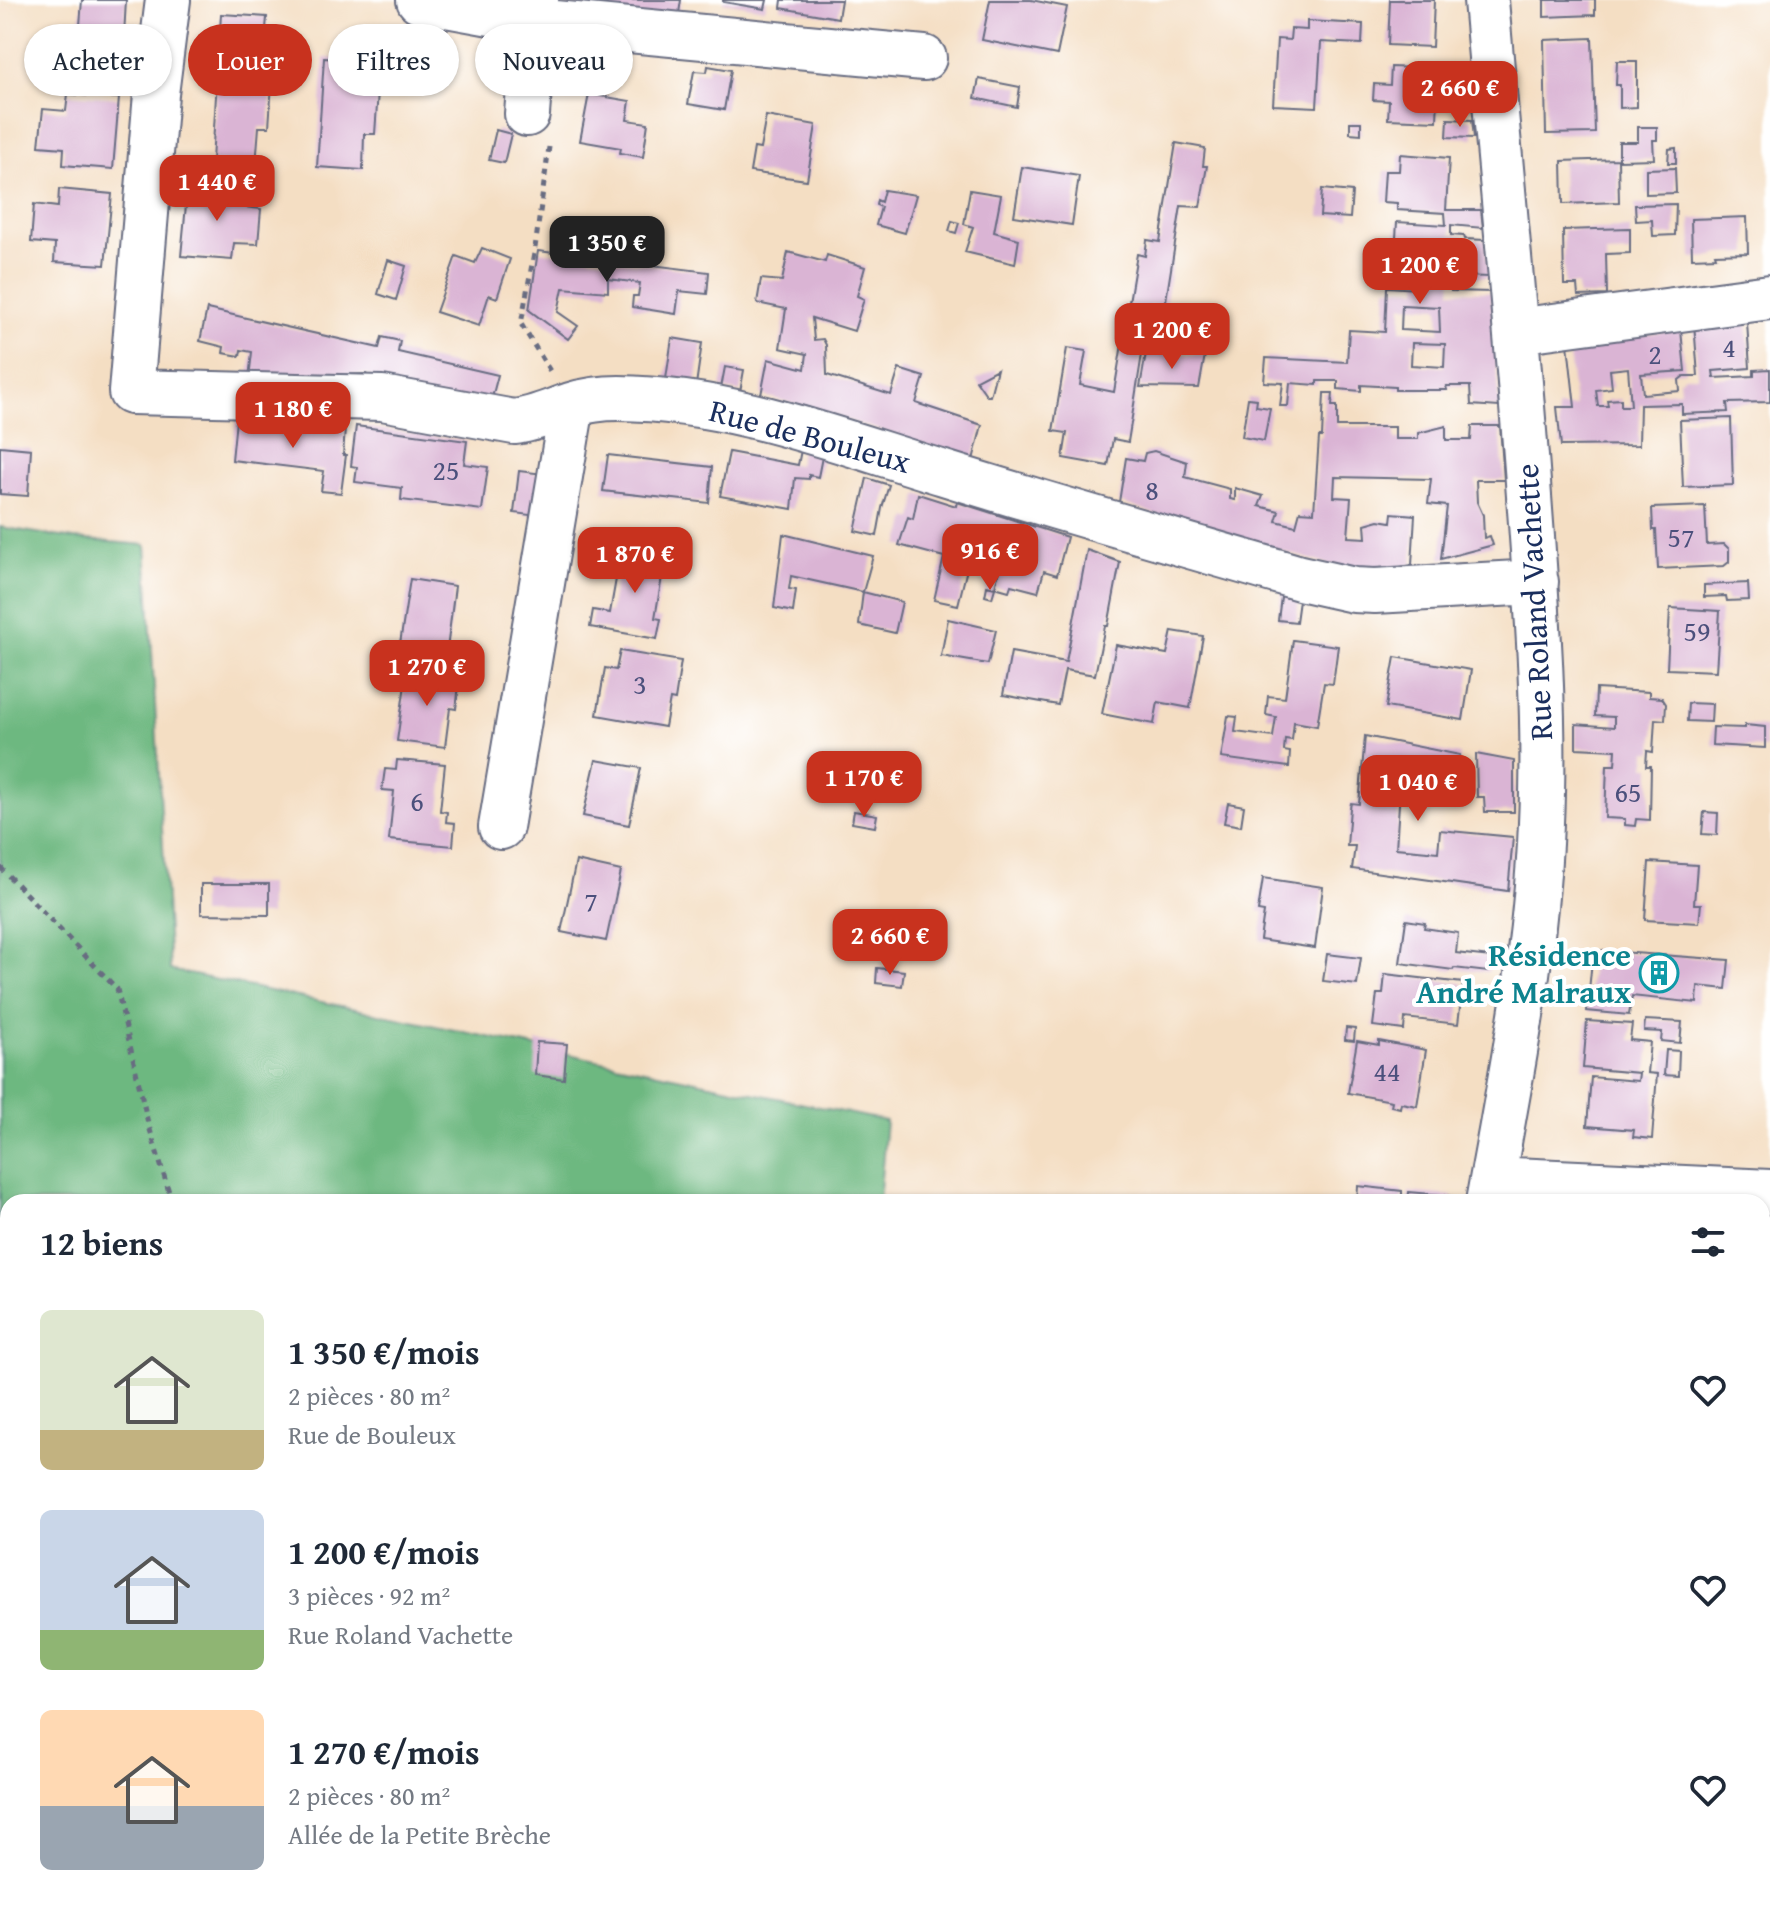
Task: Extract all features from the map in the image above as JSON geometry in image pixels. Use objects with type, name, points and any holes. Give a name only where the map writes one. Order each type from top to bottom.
[{"type":"street","name":"Rue de Bouleux","points":[[168,0],[156,94],[131,392],[382,398],[514,422],[527,421],[586,400],[621,398],[699,405],[743,412],[1300,578],[1354,590],[1393,591],[1536,582]]},
{"type":"street","points":[[419,0],[535,10],[924,58]]},
{"type":"street","name":"Rue Roland Vachette","points":[[1486,0],[1536,582],[1543,751],[1539,859],[1530,958],[1490,1191]]},
{"type":"street","points":[[535,10],[538,129]]},
{"type":"street","points":[[1516,331],[1770,297]]},
{"type":"street","points":[[501,827],[572,405]]},
{"type":"street","points":[[1490,1191],[1770,1192]]},
{"type":"path","points":[[538,129],[535,248],[521,324],[572,405]]},
{"type":"path","points":[[0,867],[117,989],[148,1123],[170,1194]]},
{"type":"green space","points":[[0,527],[74,539],[146,545],[170,970],[886,1121],[880,1194],[0,1194]]},
{"type":"building","points":[[82,0],[126,0],[125,24],[80,24]]},
{"type":"building","points":[[607,0],[681,0],[678,20],[587,11],[588,2],[607,4]]},
{"type":"building","points":[[723,0],[767,0],[765,9]]},
{"type":"building","points":[[782,0],[841,0],[838,18],[781,8]]},
{"type":"building","points":[[990,0],[1031,0],[1067,7],[1057,55],[982,40]]},
{"type":"building","points":[[1390,0],[1434,0],[1432,47],[1388,45]]},
{"type":"building","points":[[1544,0],[1595,0],[1595,15],[1544,17]]},
{"type":"building","points":[[221,14],[267,17],[266,24],[220,24]]},
{"type":"building","points":[[1307,21],[1363,24],[1362,44],[1321,42],[1317,107],[1273,105],[1277,39],[1290,40],[1291,29],[1307,30]]},
{"type":"building","points":[[1592,38],[1595,133],[1546,134],[1544,40]]},
{"type":"building","points":[[324,58],[328,58],[328,96],[378,96],[375,134],[364,134],[363,170],[317,167]]},
{"type":"building","points":[[1617,61],[1637,61],[1637,107],[1620,108],[1620,85],[1616,85]]},
{"type":"building","points":[[708,66],[731,70],[724,110],[688,104],[694,71],[707,72]]},
{"type":"building","points":[[1391,67],[1439,69],[1437,121],[1388,119],[1389,101],[1373,100],[1374,84],[1390,85]]},
{"type":"building","points":[[979,79],[1020,87],[1017,107],[975,98]]},
{"type":"building","points":[[68,96],[119,98],[113,169],[63,165],[64,148],[39,146],[43,109],[66,111]]},
{"type":"building","points":[[216,96],[271,96],[269,127],[259,127],[256,165],[212,161]]},
{"type":"building","points":[[589,96],[630,101],[627,120],[648,123],[643,157],[620,153],[621,148],[580,141]]},
{"type":"building","points":[[766,116],[816,125],[807,180],[750,172],[754,148],[760,149]]},
{"type":"building","points":[[1448,119],[1472,120],[1474,138],[1447,137]]},
{"type":"building","points":[[1350,122],[1361,122],[1361,134],[1350,133]]},
{"type":"building","points":[[1638,127],[1657,127],[1657,140],[1653,140],[1654,159],[1619,160],[1619,142],[1638,142]]},
{"type":"building","points":[[496,130],[511,134],[504,163],[489,160]]},
{"type":"building","points":[[1176,143],[1205,148],[1203,166],[1207,166],[1200,207],[1181,206],[1165,307],[1150,304],[1128,442],[1113,439],[1108,466],[1063,458],[1067,433],[1053,431],[1067,348],[1086,351],[1080,385],[1114,392],[1137,254],[1145,256],[1147,240],[1160,242]]},
{"type":"building","points":[[1676,148],[1676,163],[1668,163],[1669,149]]},
{"type":"building","points":[[1400,154],[1449,158],[1446,210],[1481,210],[1483,228],[1451,225],[1451,235],[1485,240],[1489,277],[1462,276],[1462,279],[1452,279],[1451,291],[1491,292],[1499,407],[1471,405],[1470,386],[1446,386],[1447,390],[1395,390],[1395,387],[1361,385],[1361,391],[1338,389],[1338,381],[1317,381],[1317,385],[1290,383],[1288,406],[1280,406],[1283,383],[1264,382],[1266,358],[1347,362],[1349,330],[1385,332],[1387,287],[1418,289],[1420,255],[1395,254],[1397,222],[1446,225],[1445,213],[1397,210],[1397,203],[1383,202],[1385,171],[1399,171]],"holes":[[[1402,305],[1439,307],[1440,332],[1401,330]],[[1412,343],[1445,344],[1444,367],[1411,365]]]},
{"type":"building","points":[[1618,159],[1619,202],[1563,204],[1562,161]]},
{"type":"building","points":[[1022,167],[1079,176],[1072,225],[1014,216]]},
{"type":"building","points":[[1675,168],[1676,193],[1646,194],[1646,169]]},
{"type":"building","points":[[188,185],[238,189],[237,206],[261,209],[258,244],[234,243],[232,260],[181,256]]},
{"type":"building","points":[[59,189],[112,194],[105,265],[54,262],[55,244],[31,242],[34,204],[58,207]]},
{"type":"building","points":[[1322,189],[1352,192],[1350,218],[1320,216]]},
{"type":"building","points":[[884,190],[916,195],[905,233],[876,225],[881,207],[876,205],[877,200],[881,202]]},
{"type":"building","points":[[970,190],[1001,195],[994,232],[1019,239],[1015,264],[965,252],[973,227],[964,224]]},
{"type":"building","points":[[1676,204],[1675,235],[1653,236],[1652,220],[1636,221],[1635,205]]},
{"type":"building","points":[[1747,217],[1748,253],[1692,258],[1691,219]]},
{"type":"building","points":[[952,221],[959,223],[956,233],[949,231]]},
{"type":"building","points":[[1630,228],[1630,253],[1606,254],[1607,295],[1578,296],[1577,285],[1564,285],[1563,230]]},
{"type":"building","points":[[482,248],[510,259],[497,298],[489,295],[479,326],[436,312],[456,256],[475,263]]},
{"type":"building","points":[[538,251],[709,272],[707,294],[679,291],[676,314],[632,307],[633,296],[638,296],[640,283],[608,279],[608,292],[563,288],[558,312],[578,326],[568,339],[529,310]]},
{"type":"building","points":[[788,252],[825,262],[827,255],[865,267],[857,296],[864,299],[854,331],[812,318],[814,340],[823,339],[826,345],[827,375],[891,395],[899,369],[924,377],[916,403],[982,425],[973,460],[761,395],[768,359],[805,369],[807,354],[780,348],[786,309],[757,303],[761,279],[782,281]]},
{"type":"building","points":[[388,260],[406,266],[396,300],[378,294]]},
{"type":"building","points":[[207,309],[379,348],[382,337],[400,341],[398,352],[498,375],[489,409],[387,387],[366,374],[249,378],[252,352],[241,350],[240,356],[223,353],[224,347],[200,341]]},
{"type":"building","points":[[1747,322],[1750,368],[1713,371],[1714,378],[1754,376],[1754,370],[1770,369],[1770,402],[1727,403],[1728,412],[1682,414],[1682,404],[1640,405],[1639,445],[1561,446],[1557,407],[1575,407],[1568,344],[1681,330],[1685,371],[1641,374],[1643,394],[1680,391],[1679,380],[1684,376],[1698,376],[1694,323]],"holes":[[[1628,368],[1631,406],[1621,406],[1621,399],[1607,400],[1608,406],[1598,406],[1596,390],[1612,388],[1610,370]]]},
{"type":"building","points":[[672,338],[702,343],[696,385],[666,379]]},
{"type":"building","points":[[1146,353],[1205,355],[1199,388],[1140,387]]},
{"type":"building","points":[[725,367],[744,370],[740,392],[721,388]]},
{"type":"building","points":[[997,369],[990,396],[987,396],[976,380]]},
{"type":"building","points":[[1324,393],[1333,393],[1332,406],[1337,406],[1337,427],[1395,427],[1395,439],[1418,439],[1418,433],[1446,426],[1446,440],[1471,440],[1472,426],[1500,426],[1504,480],[1476,480],[1484,538],[1490,536],[1493,545],[1441,559],[1447,506],[1428,504],[1431,479],[1335,477],[1334,497],[1351,498],[1348,537],[1366,538],[1365,524],[1379,520],[1391,522],[1392,513],[1415,515],[1412,565],[1389,569],[1354,569],[1331,565],[1119,502],[1126,458],[1143,461],[1145,453],[1154,451],[1187,462],[1185,477],[1230,489],[1230,499],[1235,500],[1235,488],[1263,496],[1259,506],[1279,511],[1276,521],[1296,526],[1300,511],[1314,512]]},
{"type":"building","points":[[1248,398],[1257,399],[1256,406],[1270,408],[1264,441],[1242,437]]},
{"type":"building","points":[[1731,418],[1733,485],[1683,487],[1680,420]]},
{"type":"building","points":[[236,420],[328,432],[329,427],[345,429],[343,455],[346,455],[341,493],[321,491],[324,471],[232,460]]},
{"type":"building","points":[[356,426],[467,441],[464,464],[488,467],[482,510],[401,500],[402,488],[355,482],[357,467],[351,466]]},
{"type":"building","points":[[0,446],[31,449],[28,496],[0,494]]},
{"type":"building","points":[[801,450],[822,457],[818,477],[795,478],[792,509],[720,496],[729,452],[798,465]]},
{"type":"building","points":[[608,455],[712,467],[709,503],[603,491]]},
{"type":"building","points":[[519,471],[544,474],[537,516],[514,513]]},
{"type":"building","points":[[867,478],[889,485],[877,536],[855,531]]},
{"type":"building","points":[[918,494],[956,506],[957,502],[1067,537],[1057,575],[1044,571],[1038,592],[1011,585],[1009,591],[995,587],[1000,566],[976,559],[979,551],[972,549],[958,605],[934,600],[944,557],[899,545],[908,517],[913,519]]},
{"type":"building","points":[[1705,506],[1707,545],[1724,544],[1729,549],[1729,562],[1724,566],[1658,569],[1652,508]]},
{"type":"building","points":[[783,534],[873,556],[863,592],[791,576],[789,589],[796,590],[793,612],[774,608]]},
{"type":"building","points":[[622,545],[666,553],[655,618],[661,619],[657,639],[590,627],[593,610],[610,613]]},
{"type":"building","points":[[1087,550],[1120,562],[1095,675],[1065,670],[1058,705],[1003,695],[1011,652],[1066,662]]},
{"type":"building","points":[[410,579],[455,586],[446,657],[399,650]]},
{"type":"building","points":[[1748,583],[1749,600],[1727,601],[1726,596],[1704,597],[1704,585]]},
{"type":"building","points":[[987,586],[995,588],[992,598],[985,596]]},
{"type":"building","points":[[1282,589],[1300,593],[1296,622],[1278,620]]},
{"type":"building","points":[[863,592],[902,602],[895,633],[859,625]]},
{"type":"building","points":[[1670,608],[1720,611],[1716,671],[1667,669]]},
{"type":"building","points":[[948,619],[996,630],[988,664],[941,656]]},
{"type":"building","points":[[1172,631],[1203,636],[1190,708],[1158,702],[1154,724],[1102,714],[1116,645],[1167,654]]},
{"type":"building","points":[[1293,640],[1338,646],[1333,684],[1324,683],[1317,726],[1294,722],[1292,740],[1285,739],[1284,751],[1290,752],[1289,767],[1221,758],[1228,716],[1237,717],[1235,732],[1273,737],[1276,717],[1266,715],[1268,696],[1285,698]]},
{"type":"building","points":[[620,651],[681,661],[675,700],[670,699],[665,727],[597,715],[605,668],[616,670]]},
{"type":"building","points":[[1395,657],[1471,670],[1463,720],[1386,707]]},
{"type":"building","points":[[407,670],[460,677],[456,709],[450,708],[445,747],[397,741]]},
{"type":"building","points":[[1596,689],[1649,692],[1649,697],[1662,698],[1666,704],[1665,720],[1655,719],[1653,752],[1647,751],[1646,766],[1651,766],[1650,820],[1636,819],[1635,826],[1625,825],[1625,819],[1605,818],[1607,765],[1615,765],[1616,750],[1576,748],[1576,724],[1614,727],[1614,717],[1595,716]]},
{"type":"building","points":[[1688,703],[1712,704],[1711,722],[1687,721]]},
{"type":"building","points":[[1745,725],[1765,727],[1765,748],[1712,745],[1713,727],[1745,728]]},
{"type":"building","points":[[1365,736],[1460,755],[1455,784],[1401,775],[1396,848],[1438,852],[1440,830],[1513,837],[1508,891],[1352,869],[1355,846],[1347,846],[1350,808],[1351,803],[1359,804]]},
{"type":"building","points":[[1476,754],[1514,761],[1514,812],[1485,812],[1484,797],[1477,797]]},
{"type":"building","points":[[397,760],[445,764],[440,811],[447,812],[446,822],[455,823],[453,846],[389,840],[394,791],[382,790],[385,769],[396,770]]},
{"type":"building","points":[[596,760],[641,768],[629,825],[583,816]]},
{"type":"building","points":[[1228,803],[1244,806],[1241,826],[1224,823]]},
{"type":"building","points":[[854,811],[877,815],[875,827],[852,823]]},
{"type":"building","points":[[1704,812],[1718,813],[1717,835],[1702,834]]},
{"type":"building","points":[[576,861],[621,871],[606,941],[561,932]]},
{"type":"building","points":[[1649,862],[1697,865],[1694,904],[1701,904],[1699,923],[1645,920]]},
{"type":"building","points":[[1263,878],[1323,887],[1315,948],[1260,940],[1264,912],[1258,911]]},
{"type":"building","points":[[201,884],[269,884],[269,915],[201,914]]},
{"type":"building","points":[[1406,920],[1425,923],[1424,928],[1458,933],[1456,953],[1491,957],[1488,972],[1400,963]]},
{"type":"building","name":"Résidence André Malraux","points":[[1593,950],[1729,960],[1726,989],[1698,986],[1697,1003],[1632,996],[1629,1015],[1587,1011]]},
{"type":"building","points":[[1327,954],[1361,958],[1357,985],[1323,981]]},
{"type":"building","points":[[877,968],[904,971],[902,986],[876,983]]},
{"type":"building","points":[[1385,974],[1463,983],[1458,1024],[1405,1018],[1404,1030],[1373,1026],[1377,994],[1383,994]]},
{"type":"building","points":[[1645,1020],[1682,1022],[1680,1043],[1661,1041],[1662,1032],[1644,1031]]},
{"type":"building","points":[[1587,1021],[1632,1024],[1630,1040],[1650,1042],[1647,1073],[1657,1074],[1652,1139],[1633,1137],[1634,1130],[1587,1126],[1591,1077],[1638,1081],[1639,1073],[1583,1068]]},
{"type":"building","points":[[1346,1028],[1355,1029],[1354,1041],[1345,1040]]},
{"type":"building","points":[[1357,1041],[1379,1045],[1379,1041],[1426,1050],[1417,1106],[1401,1103],[1400,1108],[1391,1106],[1392,1101],[1348,1093]]},
{"type":"building","points":[[537,1042],[567,1044],[564,1079],[535,1075]]},
{"type":"building","points":[[1666,1050],[1679,1051],[1678,1076],[1664,1075]]},
{"type":"building","points":[[1358,1186],[1402,1191],[1402,1194],[1358,1194]]},
{"type":"place","name":"Résidence André Malraux","points":[[1659,973]]}]
